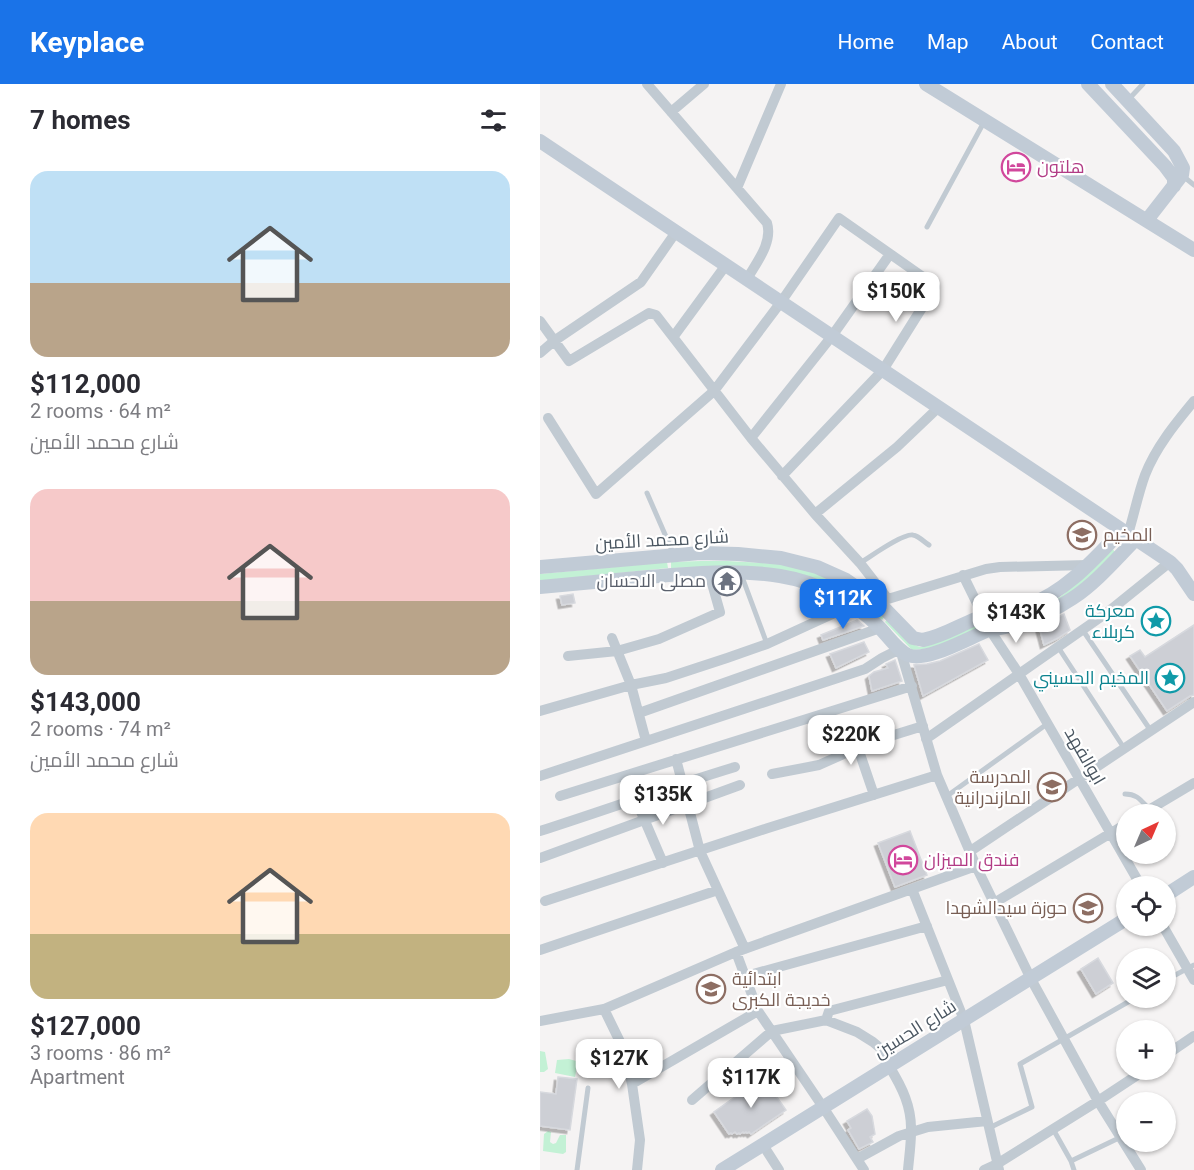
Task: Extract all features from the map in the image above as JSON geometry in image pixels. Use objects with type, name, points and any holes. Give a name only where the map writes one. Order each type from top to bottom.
[{"type":"main road","points":[[926,84],[1194,250]]},
{"type":"main road","points":[[1088,84],[1178,181]]},
{"type":"main road","points":[[1112,84],[1174,151],[1183,168],[1178,181],[1147,220]]},
{"type":"main road","points":[[540,141],[1170,562],[1194,594]]},
{"type":"main road","points":[[900,649],[910,656],[925,657],[990,630],[1032,620],[1065,604],[1092,583],[1129,534]]},
{"type":"main road","name":"شارع محمد الأمين","points":[[540,567],[700,553],[762,555],[800,562],[846,579],[883,600],[913,638],[926,640],[984,616],[1017,609],[1039,601],[1057,590],[1129,534]]},
{"type":"main road","name":"شارع محمد الأمين","points":[[540,587],[709,573],[763,574],[795,579],[825,590],[852,605],[880,628],[900,649]]},
{"type":"main road","points":[[1176,889],[1194,877]]},
{"type":"main road","name":"شارع الحسين","points":[[722,1170],[890,1062],[964,1020],[1116,925]]},
{"type":"street","points":[[647,84],[764,220],[769,231],[767,243],[747,279]]},
{"type":"street","points":[[671,112],[704,84]]},
{"type":"street","points":[[737,188],[781,84]]},
{"type":"street","points":[[548,418],[596,494],[714,392],[781,302],[839,218],[935,287],[883,370],[782,476]]},
{"type":"street","points":[[540,353],[641,282],[676,232]]},
{"type":"street","points":[[751,438],[832,336],[890,254]]},
{"type":"street","points":[[674,336],[726,265]]},
{"type":"street","points":[[540,321],[569,361],[649,313],[661,319],[751,438],[860,563],[883,600],[986,568],[1088,565]]},
{"type":"street","points":[[1129,534],[1140,488],[1149,465],[1164,438],[1194,401]]},
{"type":"street","points":[[815,514],[897,447],[939,407]]},
{"type":"street","points":[[926,739],[1108,612],[1170,562]]},
{"type":"street","points":[[568,656],[617,651],[659,639],[720,612],[709,573]]},
{"type":"street","points":[[963,575],[990,630]]},
{"type":"street","points":[[540,711],[631,685],[666,678],[767,644],[852,605]]},
{"type":"street","points":[[639,713],[880,628]]},
{"type":"street","name":"ابوالفهد","points":[[990,630],[1019,674],[1134,876]]},
{"type":"street","points":[[612,638],[631,685],[646,741]]},
{"type":"street","points":[[540,776],[865,669],[900,649],[937,775],[969,852],[1031,979],[1116,1129]]},
{"type":"street","points":[[560,796],[912,686]]},
{"type":"street","points":[[969,852],[1194,702]]},
{"type":"street","points":[[772,774],[819,765],[858,748],[923,726]]},
{"type":"street","points":[[858,748],[874,795]]},
{"type":"street","points":[[676,759],[700,851],[741,950],[746,976],[758,1011],[864,1170]]},
{"type":"street","points":[[540,831],[735,767]]},
{"type":"street","points":[[545,902],[937,775]]},
{"type":"street","points":[[1159,804],[1194,783]]},
{"type":"street","points":[[540,858],[740,785]]},
{"type":"street","points":[[636,800],[663,863]]},
{"type":"street","points":[[994,903],[1116,830]]},
{"type":"street","points":[[540,1021],[604,1009],[741,950],[976,866]]},
{"type":"street","points":[[912,889],[964,1020],[998,1167]]},
{"type":"street","points":[[540,950],[718,890]]},
{"type":"street","points":[[746,976],[927,926]]},
{"type":"street","points":[[1170,936],[1191,966],[1194,980]]},
{"type":"street","points":[[826,1020],[829,1011],[948,980]]},
{"type":"street","points":[[604,1009],[624,1050],[632,1084],[640,1140],[637,1170]]},
{"type":"street","points":[[632,1084],[758,1011]]},
{"type":"street","points":[[692,1100],[772,1031],[826,1020],[857,1032],[873,1042],[890,1062],[909,1109],[912,1132],[908,1170]]},
{"type":"street","points":[[1176,1048],[1194,1036]]},
{"type":"street","points":[[984,1170],[998,1167],[1130,1080]]},
{"type":"street","points":[[857,1160],[899,1136],[928,1127],[988,1124]]},
{"type":"street","points":[[763,1145],[779,1170]]},
{"type":"street","points":[[1129,1152],[1139,1169]]},
{"type":"lane","points":[[1127,101],[1143,84]]},
{"type":"lane","points":[[927,227],[985,120]]},
{"type":"lane","points":[[1178,181],[1194,185]]},
{"type":"lane","points":[[647,493],[674,555]]},
{"type":"lane","points":[[860,563],[900,538],[909,535],[915,535],[929,545]]},
{"type":"lane","points":[[740,573],[767,644]]},
{"type":"lane","points":[[1082,629],[1151,731]]},
{"type":"lane","points":[[1058,646],[1124,748]]},
{"type":"lane","points":[[945,796],[1047,724]]},
{"type":"lane","points":[[1125,794],[1132,794],[1141,804]]},
{"type":"lane","points":[[1176,974],[1191,966]]},
{"type":"lane","points":[[988,1124],[1032,1107],[1020,1064],[1117,1008]]},
{"type":"lane","points":[[578,1170],[588,1088]]},
{"type":"lane","points":[[1053,1129],[1074,1170]]},
{"type":"lane","points":[[1071,1161],[1116,1139]]},
{"type":"green space","points":[[1112,548],[1115,552],[1095,573],[1053,606],[995,625],[993,621],[1037,609],[1053,602],[1081,580]]},
{"type":"green space","points":[[667,562],[668,568],[540,581],[540,574]]},
{"type":"green space","points":[[671,562],[782,564],[813,571],[840,584],[886,615],[882,620],[861,603],[838,590],[709,567],[671,568]]},
{"type":"green space","points":[[888,618],[912,644],[920,647],[982,623],[984,627],[933,648],[912,650],[885,622]]},
{"type":"green space","points":[[540,1051],[545,1052],[548,1069],[544,1072],[540,1072]]},
{"type":"green space","points":[[557,1060],[576,1061],[575,1077],[555,1073]]},
{"type":"green space","points":[[551,1132],[550,1142],[553,1144],[560,1135],[566,1135],[566,1152],[563,1154],[543,1151],[544,1134]]},
{"type":"building","points":[[573,594],[575,603],[562,605],[560,596]]},
{"type":"building","points":[[1064,614],[1070,630],[1044,645],[1039,626]]},
{"type":"building","points":[[857,620],[864,626],[823,640],[821,635]]},
{"type":"building","name":"المخيم الحسيني","points":[[1194,625],[1194,695],[1167,711],[1130,656],[1140,650],[1145,657]]},
{"type":"building","points":[[864,642],[869,652],[836,668],[830,654]]},
{"type":"building","points":[[979,644],[988,660],[923,696],[914,665],[940,661]]},
{"type":"building","points":[[895,660],[902,681],[872,691],[869,676],[888,668],[886,664]]},
{"type":"building","name":"فندق الميزان","points":[[910,831],[927,875],[895,887],[878,843]]},
{"type":"building","points":[[1098,958],[1113,983],[1096,994],[1081,969]]},
{"type":"building","points":[[558,1077],[577,1079],[570,1130],[540,1126],[540,1092],[556,1094]]},
{"type":"building","points":[[763,1077],[786,1110],[751,1134],[735,1132],[729,1134],[714,1112]]},
{"type":"building","points":[[867,1109],[872,1116],[875,1134],[870,1137],[873,1142],[859,1149],[848,1130],[851,1128],[847,1121]]},
{"type":"place","name":"هلتون","points":[[1016,167]]},
{"type":"place","name":"المخيم","points":[[1082,535]]},
{"type":"place","name":"مصلى الاحسان","points":[[727,581]]},
{"type":"place","name":"معركة كربلاء","points":[[1156,621]]},
{"type":"place","name":"المخيم الحسيني","points":[[1170,678]]},
{"type":"place","name":"المدرسة المازندرانية","points":[[1052,787]]},
{"type":"place","name":"فندق الميزان","points":[[903,860]]},
{"type":"place","name":"حوزة سيدالشهدا","points":[[1088,908]]},
{"type":"place","name":"ابتدائية خديجة الكبرى","points":[[711,989]]}]
